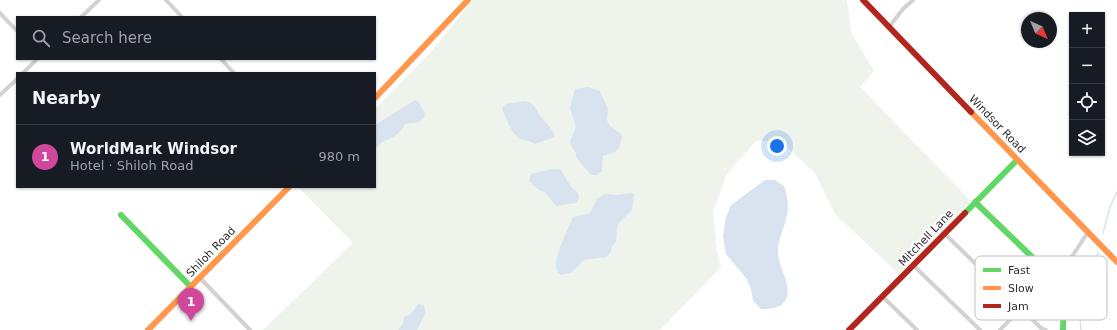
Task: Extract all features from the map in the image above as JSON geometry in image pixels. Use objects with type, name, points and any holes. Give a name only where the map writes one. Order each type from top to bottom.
[{"type":"main road","points":[[376,97],[468,0]]},
{"type":"main road","name":"Windsor Road","points":[[863,0],[1117,262]]},
{"type":"main road","name":"Mitchell Lane","points":[[851,329],[1017,160]]},
{"type":"main road","name":"Shiloh Road","points":[[148,330],[288,188]]},
{"type":"main road","points":[[975,202],[1031,256]]},
{"type":"main road","points":[[121,215],[191,287]]},
{"type":"main road","points":[[1063,330],[1064,320]]},
{"type":"street","points":[[82,16],[99,0]]},
{"type":"street","points":[[166,0],[181,16]]},
{"type":"street","points":[[889,27],[903,9],[913,0]]},
{"type":"street","points":[[0,13],[16,30]]},
{"type":"street","points":[[24,72],[36,60]]},
{"type":"street","points":[[222,60],[233,72]]},
{"type":"street","points":[[0,95],[16,80]]},
{"type":"street","points":[[1072,256],[1088,232]]},
{"type":"street","points":[[944,233],[975,263]]},
{"type":"street","points":[[914,265],[980,330]]},
{"type":"street","points":[[200,278],[250,330]]},
{"type":"street","points":[[882,296],[917,330]]},
{"type":"street","points":[[1000,330],[1010,320]]},
{"type":"street","points":[[1033,320],[1041,328],[1046,330]]},
{"type":"shaded area","points":[[473,0],[847,0],[851,32],[874,71],[860,87],[971,201],[899,274],[835,214],[815,173],[780,141],[756,141],[727,174],[713,211],[717,252],[721,267],[660,330],[263,330],[353,243],[299,188],[376,188],[376,108],[429,54]]},
{"type":"shaded area","points":[[588,87],[600,91],[608,109],[607,120],[610,126],[621,134],[622,138],[619,148],[615,152],[603,156],[602,171],[597,175],[591,175],[576,157],[576,153],[571,146],[570,141],[576,127],[570,108],[575,89]]},
{"type":"shaded area","points":[[415,100],[425,115],[419,122],[405,124],[395,136],[383,142],[376,148],[376,124]]},
{"type":"shaded area","points":[[525,101],[533,105],[551,129],[555,137],[535,144],[520,139],[514,133],[502,108],[506,104]]},
{"type":"shaded area","points":[[551,169],[560,169],[571,187],[578,193],[579,198],[577,203],[556,206],[545,192],[539,190],[529,181],[531,174]]},
{"type":"shaded area","points":[[765,180],[775,180],[784,186],[787,196],[788,212],[780,238],[778,255],[786,279],[788,291],[785,301],[780,306],[776,308],[761,309],[753,301],[751,289],[746,278],[726,254],[723,236],[726,217],[731,205]]},
{"type":"shaded area","points":[[634,193],[632,210],[619,223],[616,242],[612,246],[610,253],[606,257],[584,260],[571,273],[561,275],[556,270],[557,256],[573,217],[590,213],[597,199],[605,194],[616,195]]},
{"type":"shaded area","points":[[418,304],[424,305],[425,313],[417,330],[398,330],[403,324],[404,317],[411,314]]},
{"type":"waterway","points":[[1103,233],[1110,207],[1117,192]]},
{"type":"waterway","points":[[1097,256],[1098,252]]},
{"type":"waterway","points":[[1080,320],[1081,330]]},
{"type":"traffic: fast","points":[[965,213],[1017,160]]},
{"type":"traffic: fast","points":[[975,202],[1031,256]]},
{"type":"traffic: fast","points":[[121,215],[191,287]]},
{"type":"traffic: fast","points":[[1063,320],[1063,330]]},
{"type":"traffic: slow","points":[[376,97],[468,0]]},
{"type":"traffic: slow","points":[[971,112],[1117,262]]},
{"type":"traffic: slow","points":[[148,330],[288,188]]},
{"type":"traffic: jam","points":[[863,0],[971,112]]},
{"type":"traffic: jam","points":[[849,330],[965,213]]},
{"type":"place","name":"WorldMark Windsor","points":[[191,321]]}]
